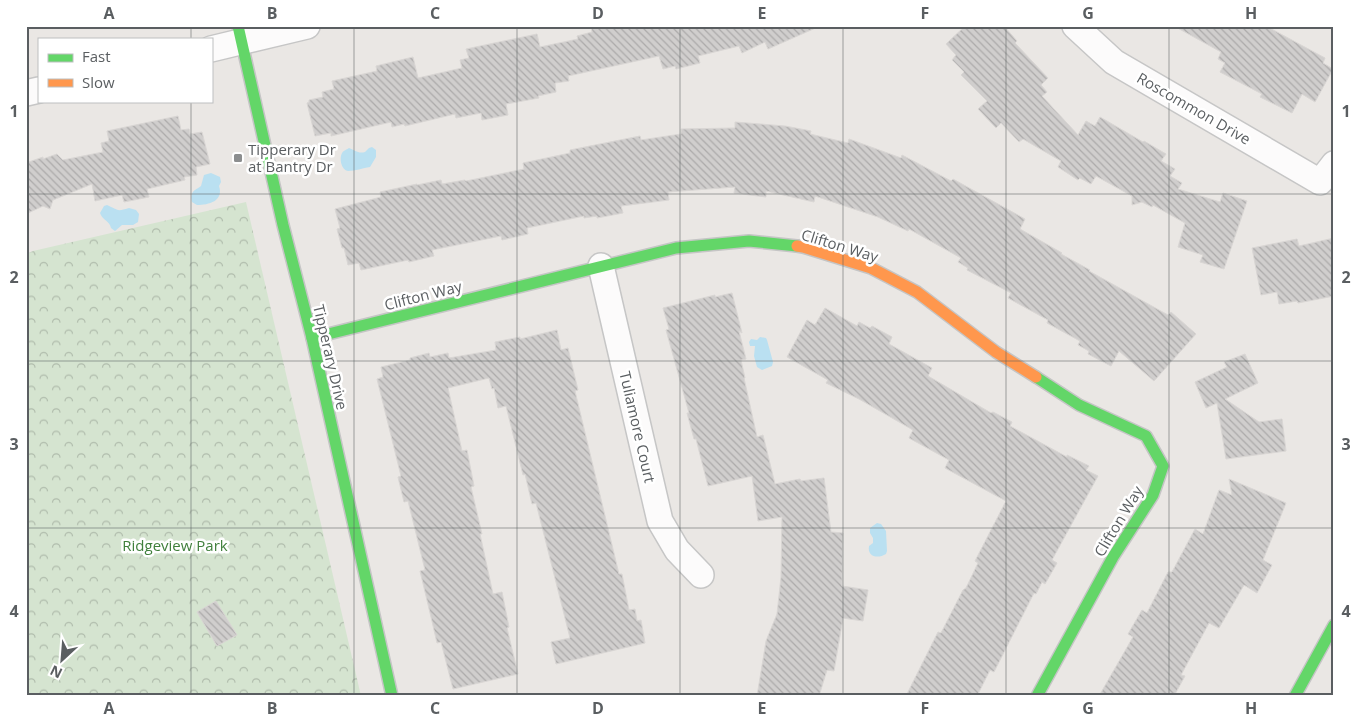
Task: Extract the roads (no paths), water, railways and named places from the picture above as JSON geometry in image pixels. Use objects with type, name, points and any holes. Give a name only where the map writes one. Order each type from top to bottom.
[{"type":"street","points":[[212,48],[240,34],[307,26]]},
{"type":"street","name":"Roscommon Drive","points":[[1075,26],[1114,62],[1327,173]]},
{"type":"street","name":"Tipperary Drive","points":[[240,34],[283,225],[312,338],[392,696]]},
{"type":"street","name":"Clifton Way","points":[[312,338],[676,248],[749,241],[803,247],[871,268],[917,292],[996,352],[1079,406],[1146,436],[1163,466],[1152,495],[1113,558],[1037,696]]},
{"type":"street","name":"Tuliamore Court","points":[[601,266],[660,521],[677,550],[702,575]]},
{"type":"street","points":[[1294,696],[1334,625]]},
{"type":"water","points":[[372,147],[376,150],[376,157],[370,167],[348,171],[341,164],[342,153],[349,148],[358,152],[365,152]]},
{"type":"water","points":[[211,173],[220,177],[219,195],[211,203],[197,205],[192,202],[192,193],[201,186],[204,175]]},
{"type":"water","points":[[107,205],[118,210],[129,208],[136,210],[139,214],[138,222],[133,225],[122,225],[115,231],[100,213],[104,206]]},
{"type":"water","points":[[760,337],[766,338],[773,362],[772,366],[762,370],[757,367],[754,356],[755,346],[750,346],[749,342],[751,339],[757,340]]},
{"type":"water","points":[[877,523],[881,524],[886,531],[887,551],[883,556],[877,557],[871,555],[869,546],[873,543],[870,528]]},
{"type":"place","name":"Tipperary Dr at Bantry Dr","points":[[238,158]]},
{"type":"park label","name":"Ridgeview Park","points":[[175,545]]}]
